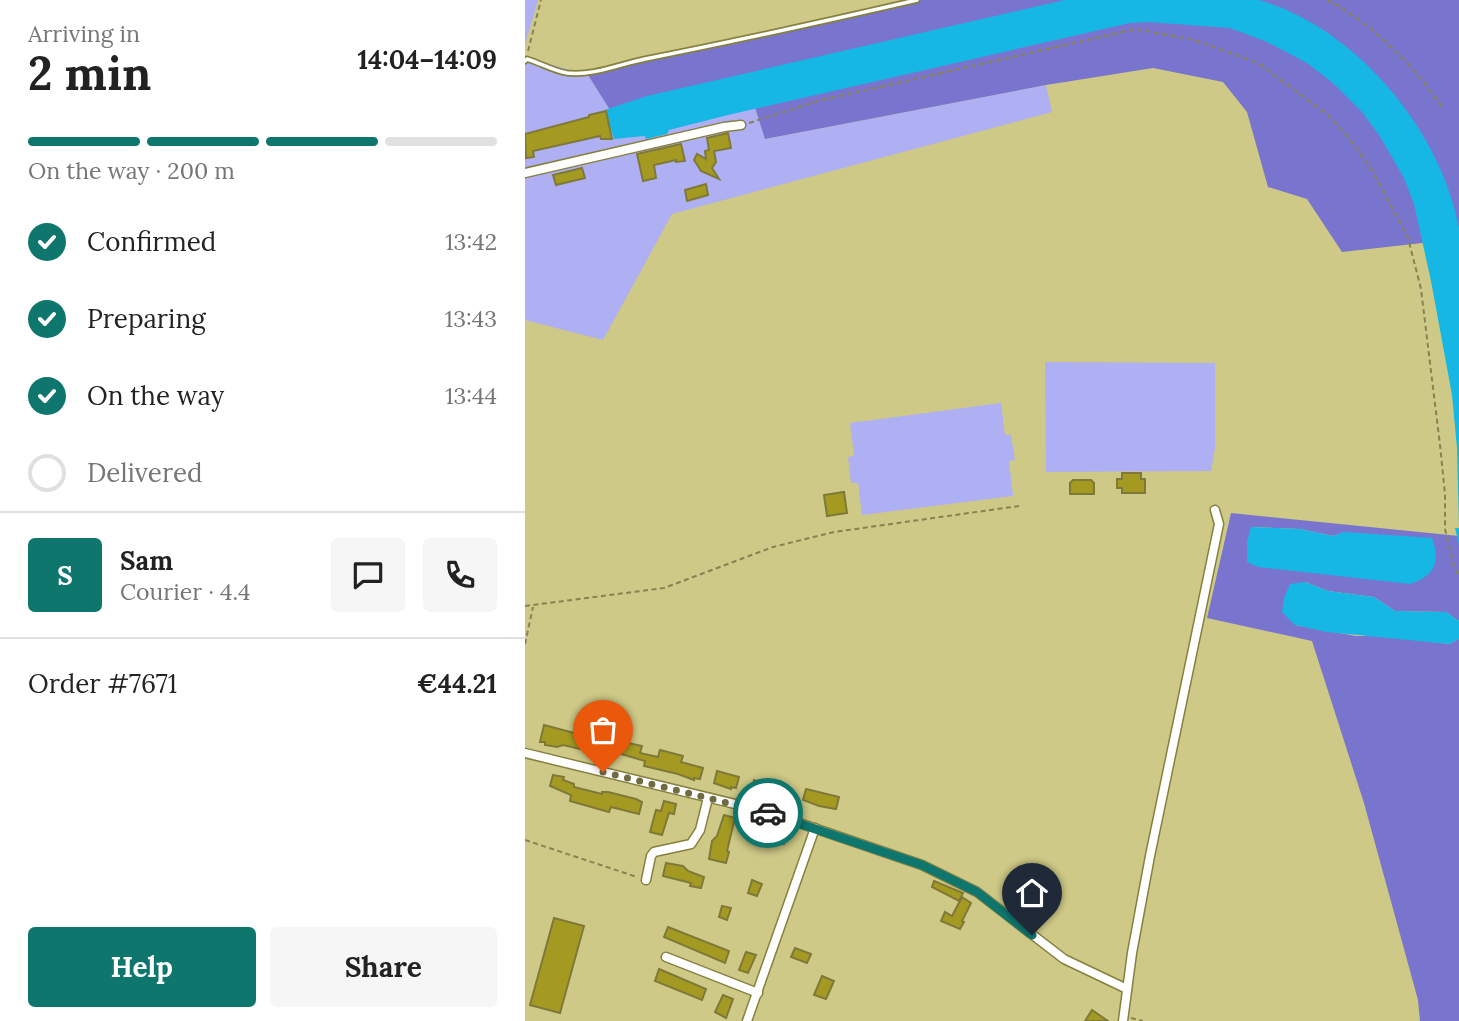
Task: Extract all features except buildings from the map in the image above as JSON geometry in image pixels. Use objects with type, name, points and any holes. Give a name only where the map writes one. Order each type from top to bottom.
[{"type":"street","points":[[525,173],[741,125]]},
{"type":"street","points":[[1124,1018],[1150,856],[1219,524],[1215,510]]},
{"type":"street","points":[[525,753],[764,811],[922,865],[977,892],[1064,959],[1127,989]]},
{"type":"street","points":[[646,880],[650,856],[654,852],[685,847],[696,838],[708,798]]},
{"type":"street","points":[[747,1021],[815,828]]},
{"type":"street","points":[[666,957],[758,993]]},
{"type":"lane","points":[[526,60],[565,73],[585,73],[633,61],[741,41],[917,0]]},
{"type":"path","points":[[526,60],[541,0]]},
{"type":"path","points":[[1327,0],[1342,7],[1387,45],[1431,90],[1443,109]]},
{"type":"path","points":[[741,125],[818,102],[1136,29],[1194,40],[1258,63],[1328,115],[1341,130],[1372,170],[1408,238],[1421,289],[1445,494],[1445,529],[1454,567],[1459,576]]},
{"type":"path","points":[[525,606],[664,588],[773,547],[834,532],[1019,506]]},
{"type":"path","points":[[525,644],[533,606]]},
{"type":"path","points":[[525,840],[646,880]]},
{"type":"path","points":[[1124,1018],[1143,1021]]},
{"type":"shaded area","points":[[525,0],[538,0],[525,45]]},
{"type":"shaded area","points":[[912,0],[1459,0],[1459,352],[1431,242],[1342,252],[1307,199],[1268,187],[1247,112],[1223,82],[1153,68],[1046,85],[765,139],[752,98],[622,129],[588,75]]},
{"type":"shaded area","points":[[1065,0],[1259,0],[1295,14],[1329,34],[1360,59],[1389,88],[1413,120],[1434,155],[1449,191],[1459,228],[1459,528],[1457,448],[1452,395],[1414,204],[1404,178],[1362,112],[1333,83],[1307,63],[1267,42],[1230,28],[1130,23],[728,115],[669,130],[667,134],[646,139],[645,136],[614,139],[611,129],[525,149],[525,137],[607,119],[605,110],[647,96]]},
{"type":"shaded area","points":[[525,57],[588,75],[623,129],[753,98],[766,139],[1046,85],[1052,112],[672,214],[603,340],[525,320]]},
{"type":"shaded area","points":[[1045,362],[1215,363],[1215,448],[1211,471],[1046,472]]},
{"type":"shaded area","points":[[1001,403],[1005,435],[1011,435],[1015,460],[1009,461],[1013,496],[862,515],[858,483],[851,483],[848,457],[854,456],[850,423]]},
{"type":"shaded area","points":[[1231,513],[1459,536],[1459,621],[1446,612],[1395,611],[1374,597],[1328,591],[1305,582],[1295,625],[1356,636],[1384,636],[1449,644],[1459,639],[1459,1021],[1420,1021],[1418,1000],[1364,803],[1312,641],[1207,618]],"holes":[[[1251,527],[1300,529],[1333,536],[1344,532],[1258,567]]]},
{"type":"shaded area","points":[[1251,527],[1300,529],[1333,536],[1344,532],[1432,538],[1435,561],[1430,573],[1410,584],[1258,567],[1247,562],[1247,542]]},
{"type":"shaded area","points":[[1455,528],[1459,528],[1459,545]]},
{"type":"shaded area","points":[[1305,582],[1328,591],[1374,597],[1395,611],[1446,612],[1459,621],[1459,639],[1449,644],[1327,632],[1295,625],[1282,612],[1284,598],[1290,584]]},
{"type":"way so far","points":[[603,772],[768,813]]},
{"type":"route","points":[[768,813],[922,865],[977,892],[1032,935]]}]
